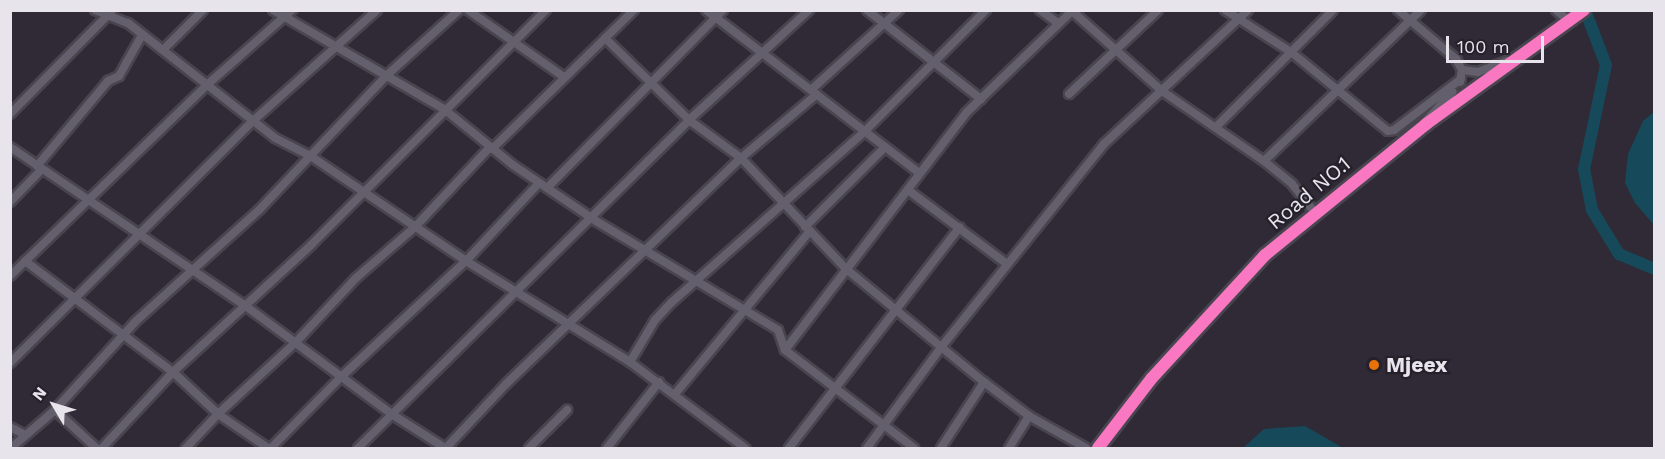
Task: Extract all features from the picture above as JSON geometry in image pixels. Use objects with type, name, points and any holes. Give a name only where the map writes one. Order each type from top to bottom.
[{"type":"highway","name":"Road NO.1","points":[[1098,448],[1204,317],[1314,211],[1425,124],[1584,10]]},
{"type":"street","points":[[95,10],[111,12],[209,83],[275,138],[309,155],[466,261],[630,362],[745,448]]},
{"type":"street","points":[[164,49],[204,10]]},
{"type":"street","points":[[273,10],[444,109],[491,148],[591,218],[741,311],[778,330],[785,350],[914,448]]},
{"type":"street","points":[[10,276],[209,83],[292,10]]},
{"type":"street","points":[[10,363],[254,120],[376,10]]},
{"type":"street","points":[[11,448],[23,434],[55,410],[122,334],[260,209],[386,76],[459,10]]},
{"type":"street","points":[[468,10],[564,77]]},
{"type":"street","points":[[102,448],[173,372],[365,192],[444,109],[546,10]]},
{"type":"street","points":[[186,448],[218,414],[296,342],[356,278],[415,227],[491,148],[634,10]]},
{"type":"street","points":[[706,10],[763,56],[918,172]]},
{"type":"street","points":[[25,261],[173,372],[218,414],[269,448],[650,84],[723,10]]},
{"type":"street","points":[[358,448],[518,292],[689,120],[763,56],[809,10]]},
{"type":"street","points":[[867,10],[934,60],[981,99]]},
{"type":"street","points":[[10,147],[243,304],[393,415],[445,448],[644,251],[899,10]]},
{"type":"street","points":[[630,362],[654,320],[782,202],[864,132],[986,10]]},
{"type":"street","points":[[1040,10],[1058,23]]},
{"type":"street","points":[[1069,94],[1158,10]]},
{"type":"street","points":[[1225,10],[1291,52],[1390,131],[1462,74],[1478,72],[1517,58]]},
{"type":"street","points":[[867,448],[943,345],[1104,144],[1248,10]]},
{"type":"street","points":[[1216,127],[1333,10]]},
{"type":"street","points":[[1398,10],[1444,48],[1462,74]]},
{"type":"street","points":[[1264,161],[1421,10]]},
{"type":"street","points":[[1556,10],[1569,21]]},
{"type":"street","points":[[785,350],[845,268],[908,190],[918,172],[981,99],[1072,11],[1113,51],[1162,91],[1264,161],[1292,184],[1314,211]]},
{"type":"street","points":[[10,114],[111,12]]},
{"type":"street","points":[[10,202],[108,81],[119,76],[142,36]]},
{"type":"street","points":[[605,38],[689,120],[741,158],[845,268],[894,310],[943,345],[984,382],[1029,416],[1086,448]]},
{"type":"street","points":[[1425,124],[1462,74]]},
{"type":"street","points":[[675,394],[807,229],[885,147]]},
{"type":"street","points":[[908,190],[1007,264]]},
{"type":"street","points":[[789,448],[837,391],[894,310],[960,227]]},
{"type":"street","points":[[607,448],[659,382]]},
{"type":"street","points":[[941,448],[984,382]]},
{"type":"street","points":[[55,410],[96,448]]},
{"type":"street","points":[[529,448],[567,410]]},
{"type":"street","points":[[1009,448],[1029,416]]},
{"type":"street","points":[[10,427],[23,434]]},
{"type":"water","points":[[1654,112],[1654,225],[1635,203],[1625,183],[1628,154],[1643,121]]},
{"type":"water","points":[[1305,426],[1343,448],[1243,448],[1264,429]]},
{"type":"waterway","points":[[1585,10],[1606,65],[1584,169],[1592,210],[1619,254],[1654,269]]},
{"type":"place","name":"Mjeex","points":[[1374,365]]}]
